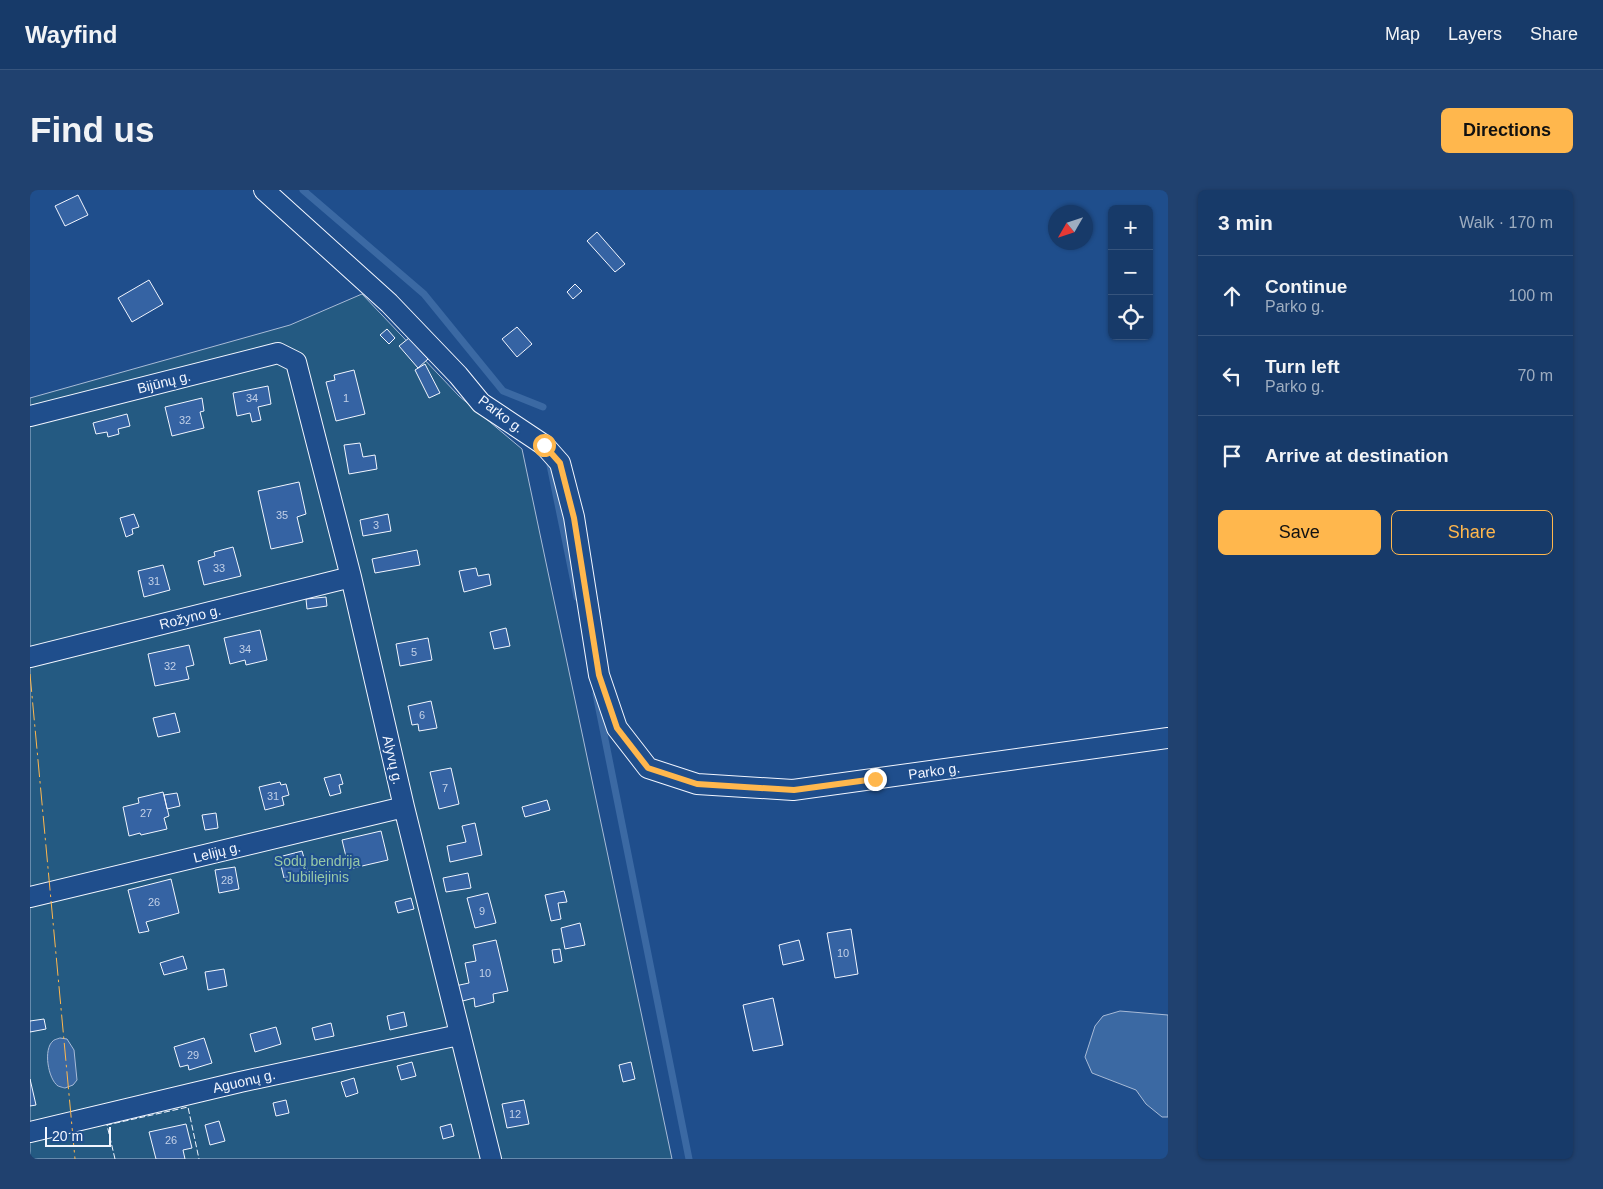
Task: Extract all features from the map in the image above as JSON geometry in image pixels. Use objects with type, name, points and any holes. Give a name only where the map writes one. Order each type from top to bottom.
[{"type":"street","name":"Parko g.","points":[[264,190],[389,303],[458,375],[481,403],[544,445],[560,463],[574,518],[599,675],[617,728],[648,768],[697,784],[794,790],[1168,738]]},
{"type":"street","name":"Bijūnų g.","points":[[30,416],[278,353],[296,362]]},
{"type":"street","name":"Alyvų g.","points":[[296,362],[351,577],[404,807],[491,1159]]},
{"type":"street","name":"Rožyno g.","points":[[30,656],[351,577]]},
{"type":"street","name":"Lelijų g.","points":[[30,897],[404,807]]},
{"type":"street","name":"Aguonų g.","points":[[30,1132],[240,1082],[459,1035]]},
{"type":"green space","name":"Sodų bendrija Jubiliejinis","points":[[362,294],[459,396],[522,449],[672,1159],[30,1159],[30,398],[290,325]]},
{"type":"shaded area","points":[[1120,1011],[1168,1015],[1168,1117],[1162,1117],[1146,1104],[1136,1090],[1092,1073],[1085,1057],[1095,1026],[1103,1016]]},
{"type":"shaded area","points":[[60,1038],[67,1039],[74,1050],[77,1080],[73,1085],[65,1088],[58,1086],[55,1082],[49,1071],[48,1064],[50,1045],[53,1041]]},
{"type":"building","points":[[78,195],[88,215],[65,226],[55,206]]},
{"type":"building","points":[[597,232],[625,264],[615,272],[587,241]]},
{"type":"building","points":[[149,280],[163,304],[132,322],[118,298]]},
{"type":"building","points":[[575,284],[582,291],[573,299],[567,292]]},
{"type":"building","points":[[517,327],[532,344],[517,357],[502,339]]},
{"type":"building","points":[[387,329],[395,338],[389,344],[380,335]]},
{"type":"building","points":[[409,338],[428,359],[418,368],[399,346]]},
{"type":"building","points":[[425,364],[440,393],[429,398],[415,370]]},
{"type":"building","points":[[354,370],[365,414],[336,421],[326,382],[335,380],[334,375]]},
{"type":"building","points":[[268,386],[271,404],[258,407],[261,420],[252,422],[250,413],[237,416],[233,393]]},
{"type":"building","points":[[202,398],[204,411],[200,412],[204,428],[172,436],[165,407]]},
{"type":"building","points":[[127,414],[130,426],[118,429],[119,434],[108,437],[107,432],[96,434],[93,423]]},
{"type":"building","points":[[360,443],[363,457],[375,455],[377,469],[349,474],[344,445]]},
{"type":"building","points":[[299,482],[306,514],[297,517],[303,542],[271,549],[258,491]]},
{"type":"building","points":[[134,514],[139,527],[132,529],[133,534],[126,537],[120,518]]},
{"type":"building","points":[[388,514],[391,531],[363,536],[360,520]]},
{"type":"building","points":[[233,547],[241,576],[204,585],[198,561],[215,556],[214,552]]},
{"type":"building","points":[[417,550],[420,565],[375,573],[372,559]]},
{"type":"building","points":[[163,565],[170,590],[144,597],[138,571]]},
{"type":"building","points":[[476,568],[478,576],[489,574],[491,585],[464,592],[459,571]]},
{"type":"building","points":[[326,597],[327,606],[307,609],[306,599]]},
{"type":"building","points":[[506,628],[510,646],[494,649],[490,632]]},
{"type":"building","points":[[260,630],[267,660],[246,665],[245,660],[230,664],[224,638]]},
{"type":"building","points":[[428,638],[432,660],[400,666],[396,644]]},
{"type":"building","points":[[189,645],[194,665],[186,667],[189,679],[155,686],[148,654]]},
{"type":"building","points":[[431,701],[437,728],[419,731],[418,724],[412,725],[408,706]]},
{"type":"building","points":[[175,713],[180,732],[158,737],[153,718]]},
{"type":"building","points":[[451,768],[459,804],[439,809],[430,772]]},
{"type":"building","points":[[340,774],[343,784],[339,785],[341,793],[330,796],[324,778]]},
{"type":"building","points":[[280,782],[281,785],[286,784],[289,795],[282,797],[284,805],[265,810],[259,787]]},
{"type":"building","points":[[163,792],[169,816],[164,818],[167,829],[129,836],[123,807],[139,803],[138,798]]},
{"type":"building","points":[[177,793],[180,806],[167,809],[164,795]]},
{"type":"building","points":[[547,800],[550,810],[525,817],[522,807]]},
{"type":"building","points":[[216,813],[218,828],[205,830],[202,815]]},
{"type":"building","points":[[475,823],[482,855],[450,862],[447,846],[466,842],[462,826]]},
{"type":"building","points":[[381,831],[388,860],[349,869],[342,840]]},
{"type":"building","points":[[302,851],[308,872],[284,878],[279,857]]},
{"type":"building","points":[[235,867],[239,889],[219,893],[215,870]]},
{"type":"building","points":[[468,873],[471,888],[446,892],[443,878]]},
{"type":"building","points":[[171,879],[179,913],[146,922],[149,931],[139,933],[128,890]]},
{"type":"building","points":[[564,891],[567,902],[558,903],[561,919],[551,921],[545,895]]},
{"type":"building","points":[[488,893],[496,923],[475,928],[467,898]]},
{"type":"building","points":[[411,898],[414,909],[398,913],[395,902]]},
{"type":"building","points":[[580,923],[585,945],[565,949],[561,928]]},
{"type":"building","points":[[851,929],[858,974],[835,978],[827,933]]},
{"type":"building","points":[[496,940],[508,991],[493,994],[494,1002],[475,1007],[474,998],[459,1002],[455,986],[469,983],[465,963],[476,961],[473,945]]},
{"type":"building","points":[[799,940],[804,960],[783,965],[779,945]]},
{"type":"building","points":[[560,949],[562,961],[554,963],[552,950]]},
{"type":"building","points":[[183,956],[187,969],[164,975],[160,963]]},
{"type":"building","points":[[224,969],[227,986],[208,990],[205,972]]},
{"type":"building","points":[[773,998],[783,1045],[753,1051],[743,1005]]},
{"type":"building","points":[[404,1012],[407,1026],[390,1030],[387,1016]]},
{"type":"building","points":[[44,1019],[46,1029],[30,1032],[30,1021]]},
{"type":"building","points":[[331,1023],[334,1036],[315,1040],[312,1028]]},
{"type":"building","points":[[276,1027],[281,1044],[255,1052],[250,1034]]},
{"type":"building","points":[[204,1038],[212,1063],[189,1070],[188,1065],[180,1067],[174,1047]]},
{"type":"building","points":[[412,1062],[416,1076],[401,1080],[397,1066]]},
{"type":"building","points":[[631,1062],[635,1079],[623,1082],[619,1065]]},
{"type":"building","points":[[354,1078],[358,1093],[346,1097],[341,1082]]},
{"type":"building","points":[[30,1079],[36,1105],[30,1106]]},
{"type":"building","points":[[286,1100],[289,1113],[276,1116],[273,1103]]},
{"type":"building","points":[[524,1100],[529,1124],[507,1128],[502,1104]]},
{"type":"building","points":[[219,1121],[225,1141],[210,1145],[205,1125]]},
{"type":"building","points":[[186,1124],[192,1148],[183,1150],[185,1159],[156,1159],[149,1132]]},
{"type":"building","points":[[451,1124],[454,1136],[443,1139],[440,1127]]},
{"type":"waterway","points":[[303,190],[424,294],[503,391],[543,407]]},
{"type":"waterway","points":[[550,465],[577,597]]},
{"type":"waterway","points":[[596,694],[689,1159]]},
{"type":"fence","points":[[115,1159],[107,1125],[188,1107],[199,1159]]},
{"type":"power","points":[[30,674],[75,1159]]},
{"type":"route","points":[[544,445],[560,463],[574,518],[599,675],[617,728],[648,768],[697,784],[794,790],[875,779]]}]
